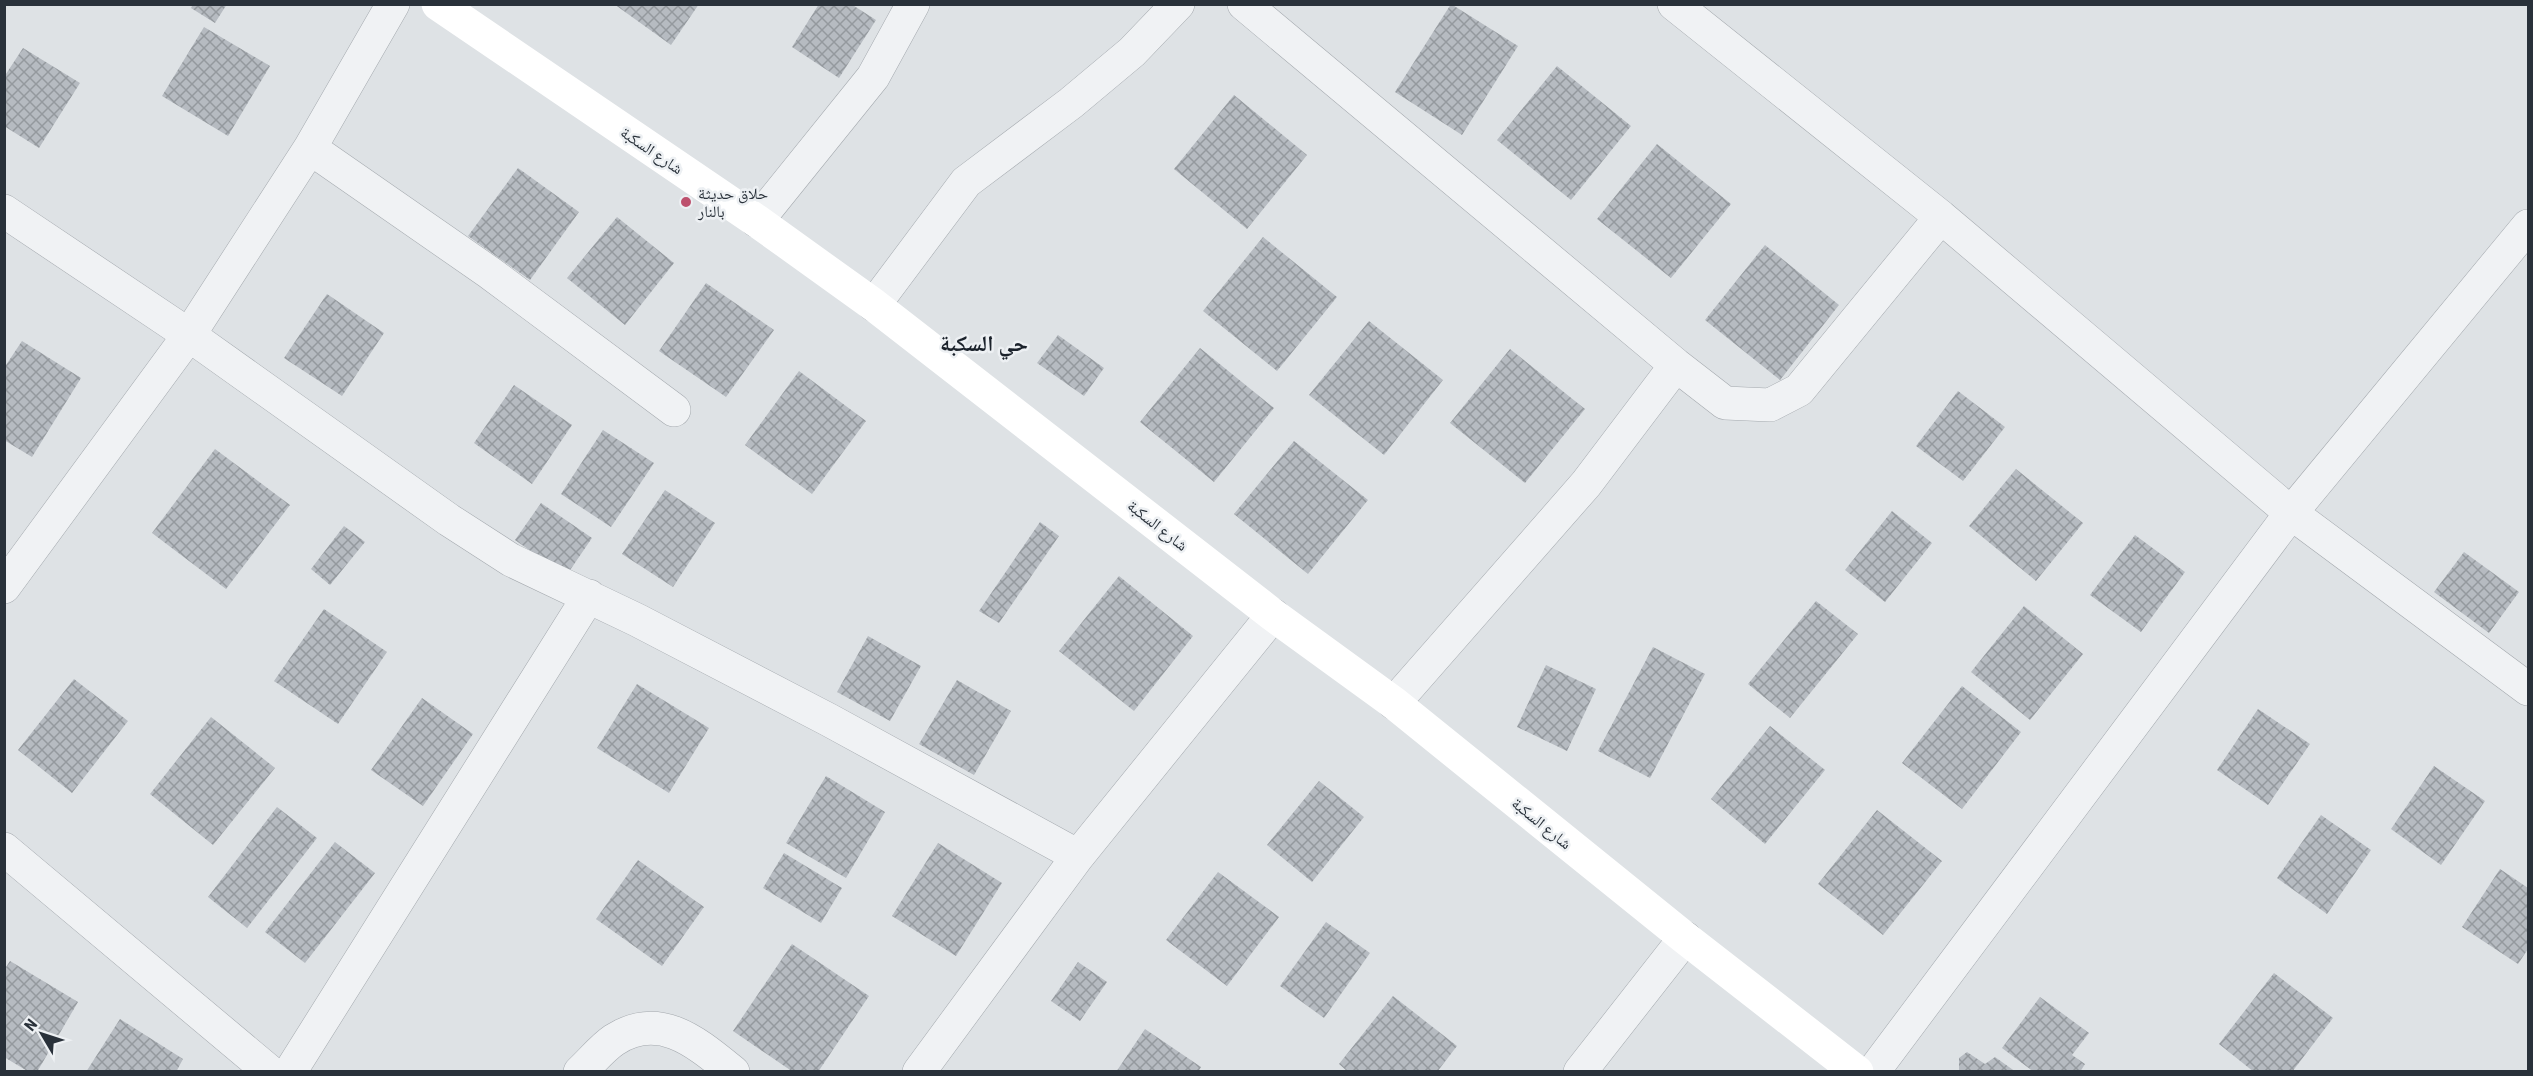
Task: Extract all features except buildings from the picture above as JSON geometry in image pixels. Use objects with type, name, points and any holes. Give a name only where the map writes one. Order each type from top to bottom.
[{"type":"main road","name":"شارع السكبة","points":[[438,4],[757,221],[874,305],[1274,615],[1394,704],[1685,938],[1857,1071]]},
{"type":"street","points":[[4,587],[189,335],[310,148],[393,4]]},
{"type":"street","points":[[757,221],[873,77],[913,4]]},
{"type":"street","points":[[874,305],[966,182],[1071,103],[1132,52],[1178,4]]},
{"type":"street","points":[[1244,4],[1676,365],[1725,403],[1770,405],[1799,390],[1941,217]]},
{"type":"street","points":[[1674,4],[1941,217],[2291,513],[2529,689]]},
{"type":"street","points":[[310,148],[490,273],[674,410]]},
{"type":"street","points":[[4,211],[189,335],[449,520],[511,560],[589,596],[829,720],[1078,856]]},
{"type":"street","points":[[1873,1071],[2291,513],[2529,226]]},
{"type":"street","points":[[1394,704],[1586,484],[1676,365]]},
{"type":"street","points":[[290,1071],[589,596]]},
{"type":"street","points":[[919,1071],[1078,856],[1274,615]]},
{"type":"street","points":[[4,849],[270,1071]]},
{"type":"street","points":[[1580,1071],[1685,938]]},
{"type":"street","points":[[580,1071],[614,1040],[644,1027],[676,1031],[733,1071]]},
{"type":"place","name":"حلاق حديثة بالنار","points":[[686,202]]},
{"type":"district","name":"حي السكبة","points":[[984,343]]}]
